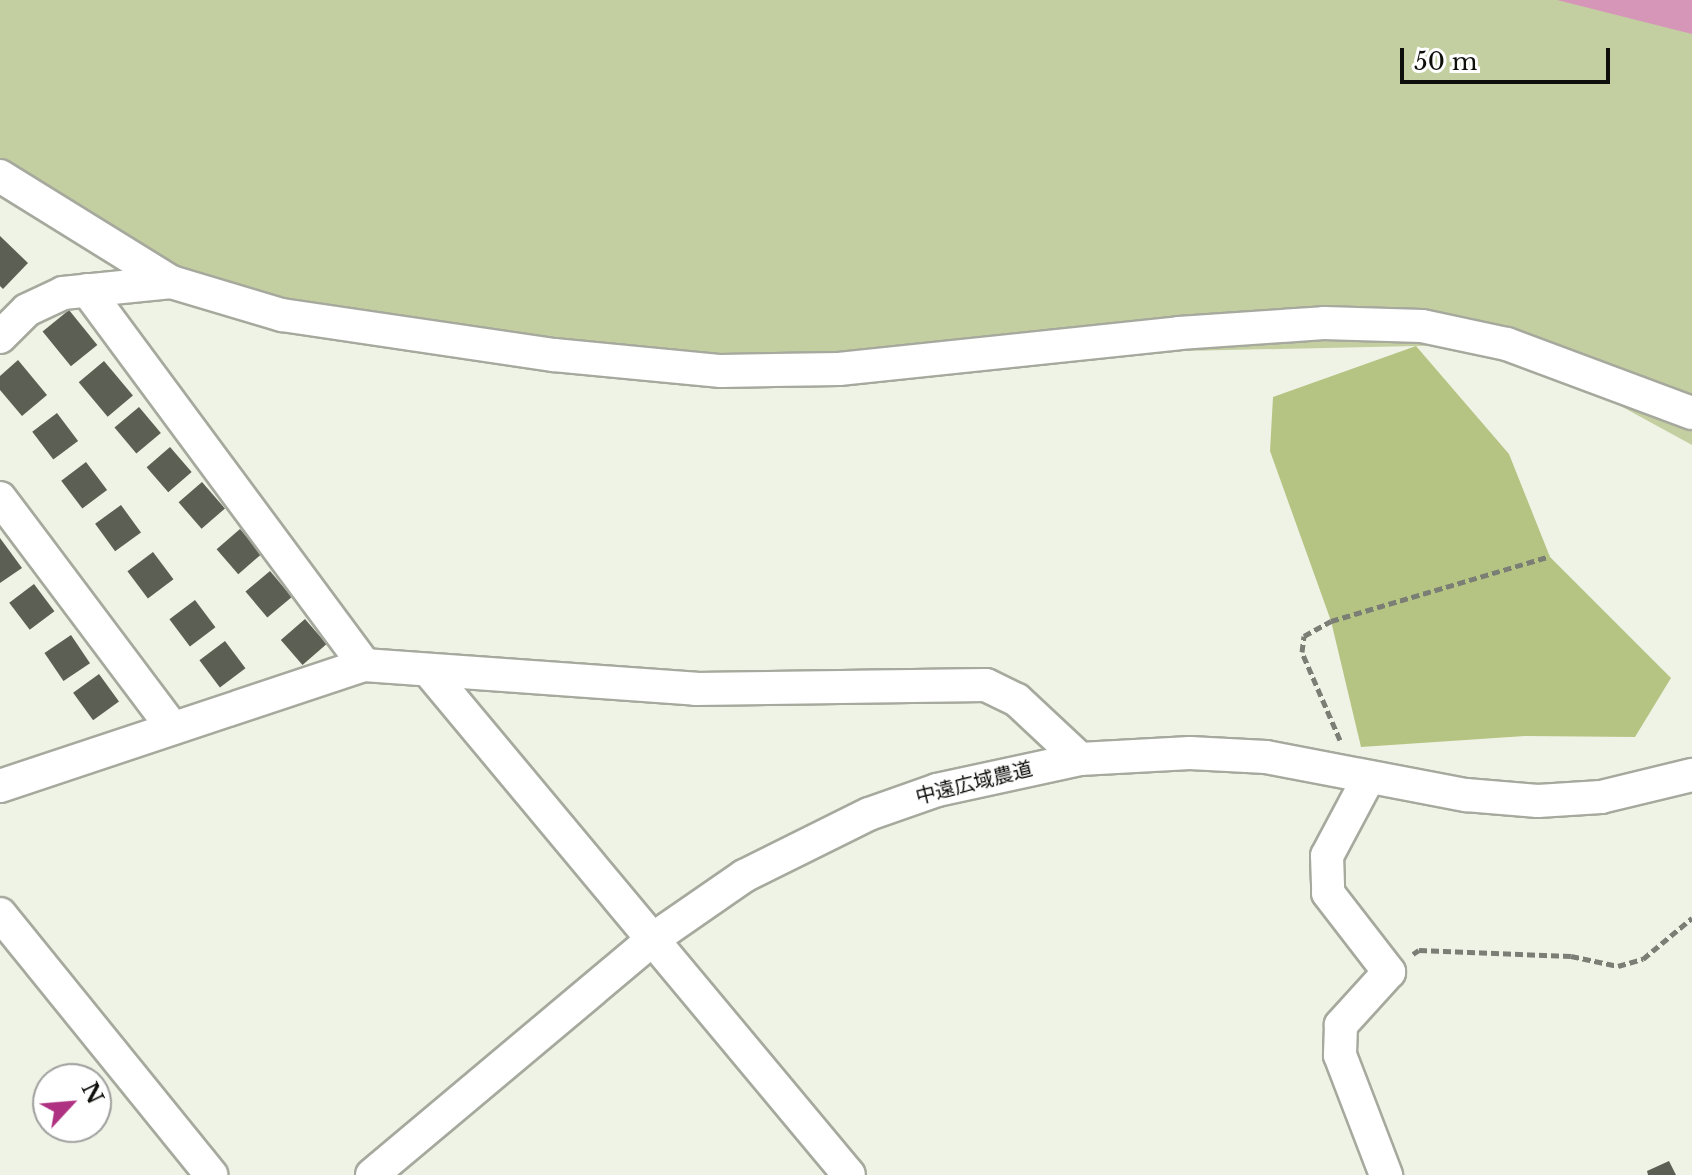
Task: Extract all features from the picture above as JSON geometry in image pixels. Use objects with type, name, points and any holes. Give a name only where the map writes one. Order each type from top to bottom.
[{"type":"street","points":[[0,176],[171,282],[282,315],[554,355],[721,371],[839,369],[1179,333],[1324,323],[1422,326],[1507,344],[1692,413]]},
{"type":"street","points":[[0,337],[27,310],[63,293],[171,282]]},
{"type":"street","points":[[87,290],[364,665]]},
{"type":"street","points":[[0,498],[173,728]]},
{"type":"street","points":[[0,786],[364,665],[696,689],[986,685],[1017,700],[1080,759]]},
{"type":"street","points":[[428,670],[849,1175]]},
{"type":"street","name":"中遠広域農道","points":[[372,1175],[653,939],[744,876],[869,814],[937,790],[1080,759],[1190,753],[1266,757],[1466,795],[1538,801],[1601,797],[1692,775]]},
{"type":"street","points":[[1362,776],[1327,856],[1328,893],[1389,972],[1341,1025],[1340,1055],[1386,1175]]},
{"type":"street","points":[[0,914],[211,1175]]},
{"type":"path","points":[[1362,776],[1302,652],[1304,636],[1331,621],[1550,556]]},
{"type":"path","points":[[1389,972],[1419,950],[1571,956],[1618,966],[1643,959],[1692,918]]},
{"type":"green space","points":[[0,0],[1692,0],[1692,445],[1507,344],[956,356],[741,371],[519,350],[153,271],[0,167]]},
{"type":"green space","points":[[1416,346],[1509,454],[1550,557],[1671,678],[1635,737],[1525,736],[1361,747],[1331,621],[1270,451],[1273,397]]},
{"type":"shaded area","points":[[1557,0],[1692,0],[1692,34]]},
{"type":"building","points":[[0,236],[28,263],[3,289],[0,286]]},
{"type":"building","points":[[69,310],[97,345],[71,366],[43,331]]},
{"type":"building","points":[[18,360],[47,395],[22,416],[0,390],[0,376]]},
{"type":"building","points":[[104,361],[133,395],[108,417],[79,382]]},
{"type":"building","points":[[139,407],[161,433],[136,454],[114,428]]},
{"type":"building","points":[[57,413],[78,441],[53,460],[32,432]]},
{"type":"building","points":[[170,447],[192,472],[168,492],[147,467]]},
{"type":"building","points":[[86,462],[107,490],[82,509],[61,481]]},
{"type":"building","points":[[202,482],[225,508],[202,529],[179,502]]},
{"type":"building","points":[[121,505],[141,533],[115,551],[95,524]]},
{"type":"building","points":[[240,529],[262,554],[238,574],[217,549]]},
{"type":"building","points":[[0,538],[22,568],[0,583]]},
{"type":"building","points":[[153,552],[173,579],[148,598],[127,571]]},
{"type":"building","points":[[270,571],[292,597],[267,618],[245,592]]},
{"type":"building","points":[[34,584],[54,611],[30,630],[9,603]]},
{"type":"building","points":[[195,600],[215,627],[190,646],[169,619]]},
{"type":"building","points":[[305,619],[327,644],[302,665],[281,640]]},
{"type":"building","points":[[71,635],[90,663],[63,681],[44,653]]},
{"type":"building","points":[[225,641],[245,668],[220,687],[199,660]]},
{"type":"building","points":[[99,674],[119,702],[93,720],[73,693]]},
{"type":"building","points":[[1669,1161],[1676,1175],[1648,1175],[1647,1171]]}]
